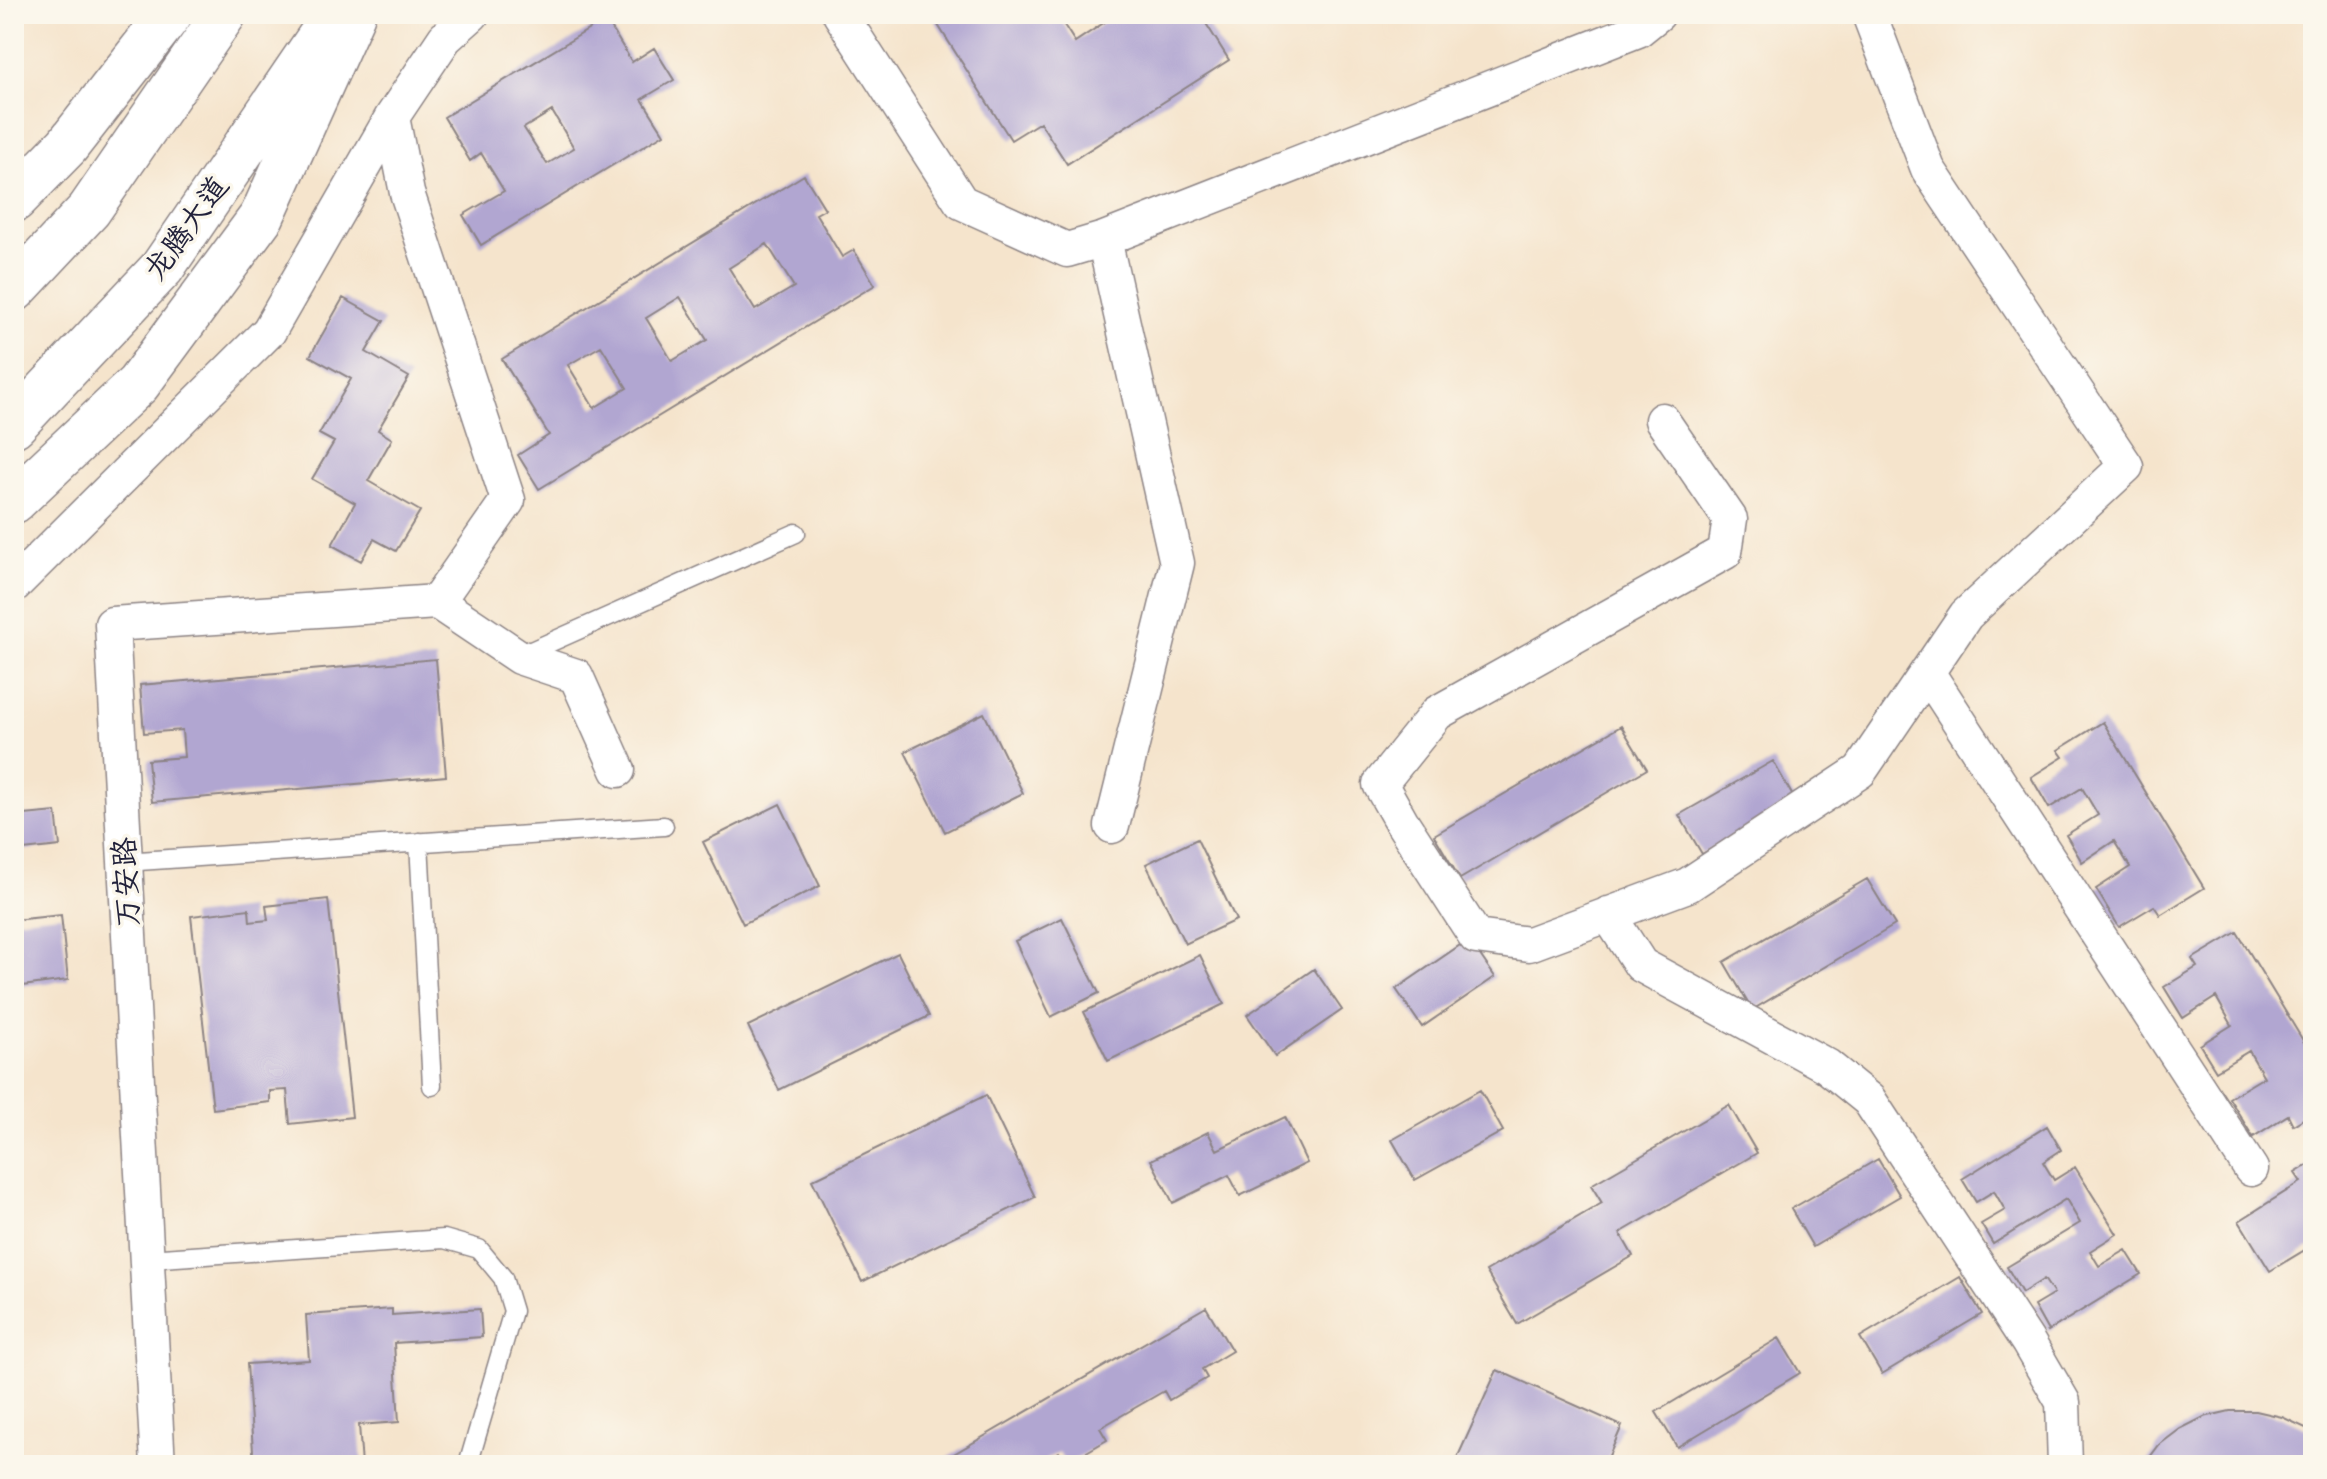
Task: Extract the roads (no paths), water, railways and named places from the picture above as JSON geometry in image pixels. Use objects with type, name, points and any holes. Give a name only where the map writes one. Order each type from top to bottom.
[{"type":"highway","points":[[14,200],[67,146],[170,14]]},
{"type":"highway","points":[[14,290],[89,210],[224,14]]},
{"type":"highway","name":"龙腾大道","points":[[14,425],[162,268],[336,14]]},
{"type":"highway","points":[[14,501],[138,384],[262,216],[353,14]]},
{"type":"street","points":[[14,585],[269,331],[392,117],[445,38],[472,14]]},
{"type":"street","points":[[840,14],[961,202],[1067,250],[1104,239],[1638,30],[1658,14]]},
{"type":"street","points":[[1662,420],[1730,519],[1725,552],[1437,713],[1380,784],[1476,937],[1529,944],[1688,885],[1860,771],[1966,615],[2126,466],[1928,169],[1869,14]]},
{"type":"street","points":[[392,117],[407,193],[508,500],[437,602],[519,657],[576,676],[618,770]]},
{"type":"street","points":[[1104,239],[1177,563],[1112,826]]},
{"type":"street","name":"万安路","points":[[158,1465],[112,624],[437,602]]},
{"type":"street","points":[[1927,672],[2251,1169]]},
{"type":"street","points":[[1608,914],[1641,965],[1827,1066],[1869,1100],[2028,1342],[2063,1402],[2065,1465]]},
{"type":"lane","points":[[519,657],[796,533]]},
{"type":"lane","points":[[124,862],[664,826]]},
{"type":"lane","points":[[419,842],[432,1086]]},
{"type":"lane","points":[[147,1259],[444,1239],[479,1249],[503,1278],[513,1311],[468,1465]]}]
